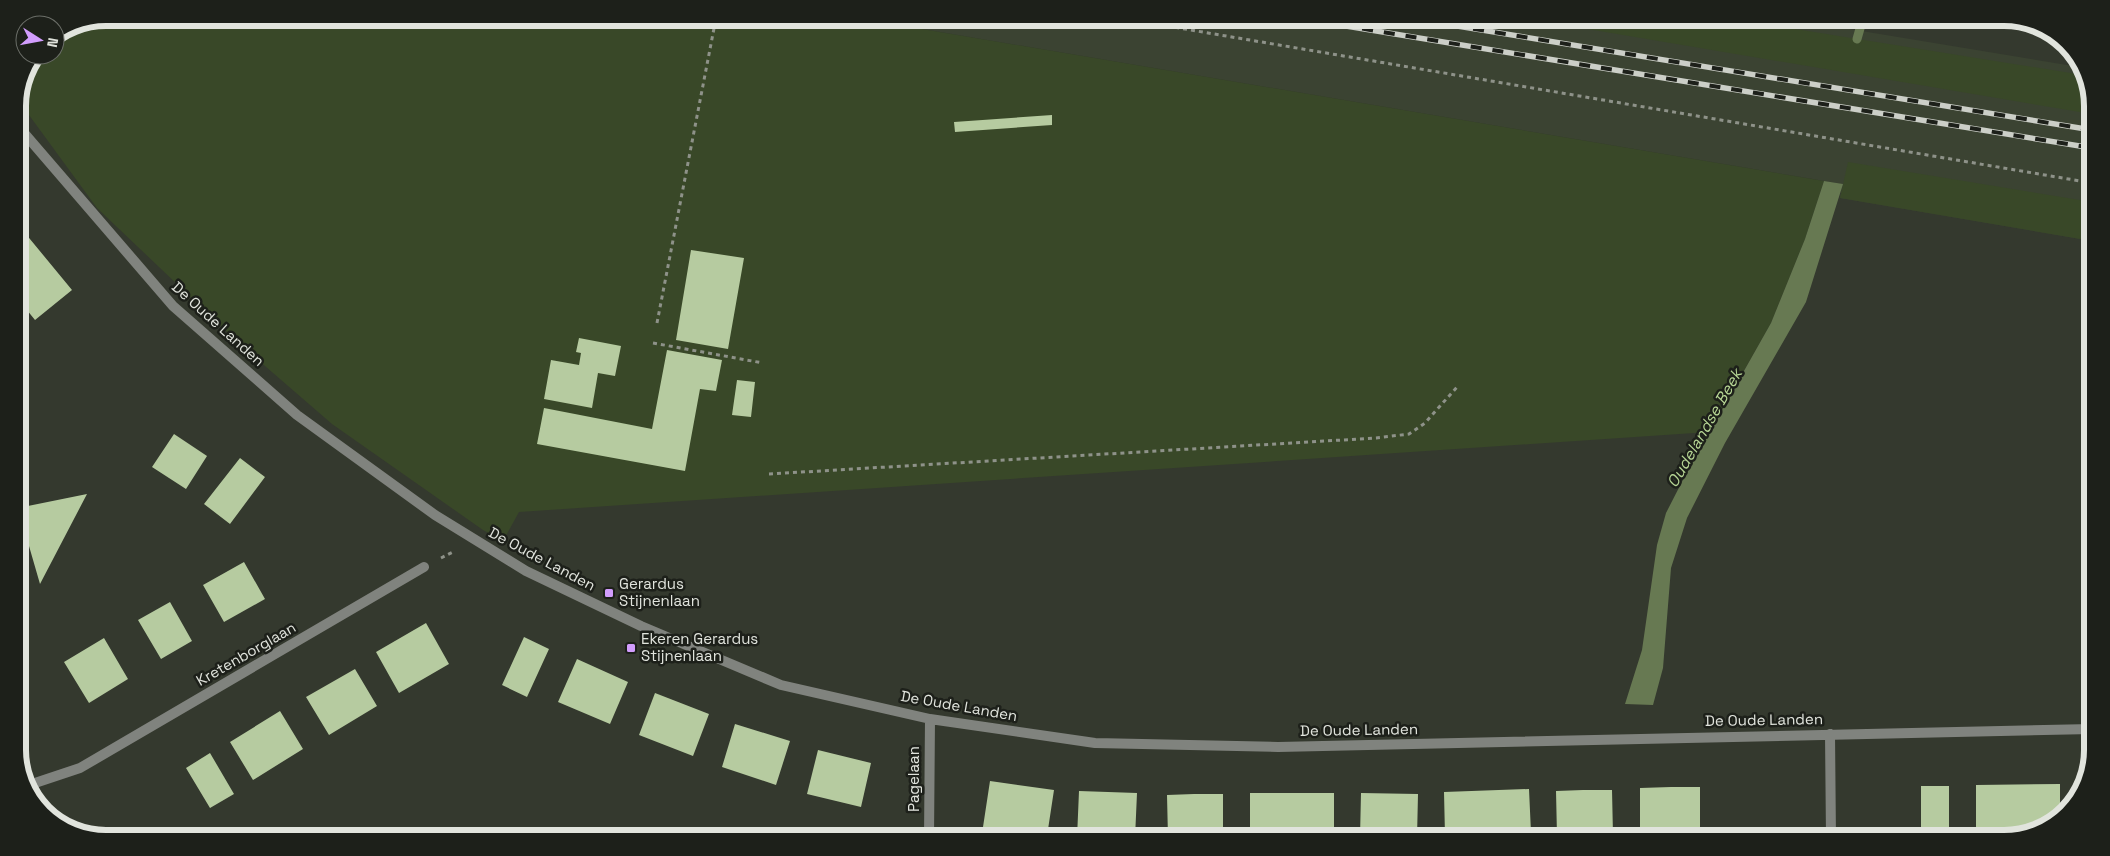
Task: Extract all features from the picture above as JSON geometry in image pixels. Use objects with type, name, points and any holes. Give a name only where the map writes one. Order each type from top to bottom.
[{"type":"street","name":"De Oude Landen","points":[[26,135],[173,306],[297,414],[435,515],[526,571],[641,626],[781,685],[930,719],[1095,743],[1278,747],[2084,729]]},
{"type":"street","name":"Kretenborglaan","points":[[34,783],[80,768],[424,566]]},
{"type":"street","name":"Pagelaan","points":[[929,830],[930,719]]},
{"type":"street","points":[[1830,734],[1831,830]]},
{"type":"path","points":[[657,323],[714,26]]},
{"type":"path","points":[[1167,26],[2084,182]]},
{"type":"path","points":[[653,343],[763,363]]},
{"type":"path","points":[[770,474],[1366,439],[1409,434],[1424,423],[1457,387]]},
{"type":"path","points":[[424,566],[475,541]]},
{"type":"shaded area","points":[[107,26],[904,26],[1824,181],[1805,239],[1771,323],[1709,432],[519,512],[503,541],[483,530],[332,424],[242,346],[97,208],[26,111],[29,86],[39,65],[65,65],[66,37],[91,28]]},
{"type":"shaded area","points":[[904,26],[1831,26],[2073,66],[2078,76],[2084,101],[2084,240],[1840,198],[1842,184]]},
{"type":"shaded area","points":[[1570,26],[1776,26],[2077,74],[2084,101],[2084,113]]},
{"type":"shaded area","points":[[1848,162],[2084,201],[2084,240],[1840,198]]},
{"type":"shaded area","points":[[1824,181],[1843,184],[1806,302],[1725,443],[1687,518],[1671,568],[1663,668],[1653,705],[1625,704],[1642,650],[1657,545],[1666,513],[1688,470],[1771,323],[1805,239]]},
{"type":"building","points":[[1052,115],[1052,125],[955,132],[954,122]]},
{"type":"building","points":[[26,234],[72,290],[35,320],[26,309]]},
{"type":"building","points":[[691,250],[744,258],[728,349],[676,340]]},
{"type":"building","points":[[579,338],[621,346],[615,376],[598,373],[592,408],[544,399],[551,360],[579,365],[581,353],[576,352]]},
{"type":"building","points":[[667,350],[722,360],[716,391],[700,389],[685,471],[537,444],[544,408],[652,429]]},
{"type":"building","points":[[737,380],[755,382],[751,417],[732,415]]},
{"type":"building","points":[[174,434],[207,456],[186,489],[152,467]]},
{"type":"building","points":[[240,458],[265,477],[230,524],[204,504]]},
{"type":"building","points":[[87,494],[40,584],[26,536],[26,506]]},
{"type":"building","points":[[244,562],[265,599],[224,622],[203,585]]},
{"type":"building","points":[[170,602],[192,641],[161,659],[138,620]]},
{"type":"building","points":[[426,623],[449,664],[399,693],[376,652]]},
{"type":"building","points":[[524,637],[549,649],[527,697],[502,685]]},
{"type":"building","points":[[104,638],[128,679],[89,703],[64,662]]},
{"type":"building","points":[[577,659],[628,682],[610,724],[558,702]]},
{"type":"building","points":[[355,669],[377,706],[329,735],[306,697]]},
{"type":"building","points":[[655,693],[709,714],[693,756],[639,735]]},
{"type":"building","points":[[280,711],[303,749],[253,780],[230,742]]},
{"type":"building","points":[[735,724],[790,741],[776,785],[722,767]]},
{"type":"building","points":[[818,750],[871,763],[861,807],[807,794]]},
{"type":"building","points":[[210,753],[234,794],[210,808],[186,768]]},
{"type":"building","points":[[990,781],[1054,790],[1048,830],[1004,830],[983,827]]},
{"type":"building","points":[[2060,784],[2060,806],[2048,816],[2024,827],[2003,830],[1976,830],[1976,785]]},
{"type":"building","points":[[1921,786],[1949,786],[1949,830],[1921,830]]},
{"type":"building","points":[[1700,787],[1700,830],[1640,830],[1640,788]]},
{"type":"building","points":[[1529,789],[1531,830],[1445,830],[1444,792]]},
{"type":"building","points":[[1612,790],[1613,830],[1557,830],[1556,791]]},
{"type":"building","points":[[1079,791],[1137,793],[1135,830],[1077,830]]},
{"type":"building","points":[[1250,793],[1334,793],[1334,830],[1250,830]]},
{"type":"building","points":[[1361,793],[1418,794],[1417,830],[1360,830]]},
{"type":"building","points":[[1223,794],[1223,830],[1168,830],[1167,795]]},
{"type":"waterway","name":"Oudelandse Beek","points":[[1857,39],[1861,26]]},
{"type":"railway","points":[[1346,26],[2084,147]]},
{"type":"railway","points":[[1457,26],[2084,129]]},
{"type":"place","name":"Gerardus Stijnenlaan","points":[[609,593]]},
{"type":"place","name":"Ekeren Gerardus Stijnenlaan","points":[[631,648]]}]
